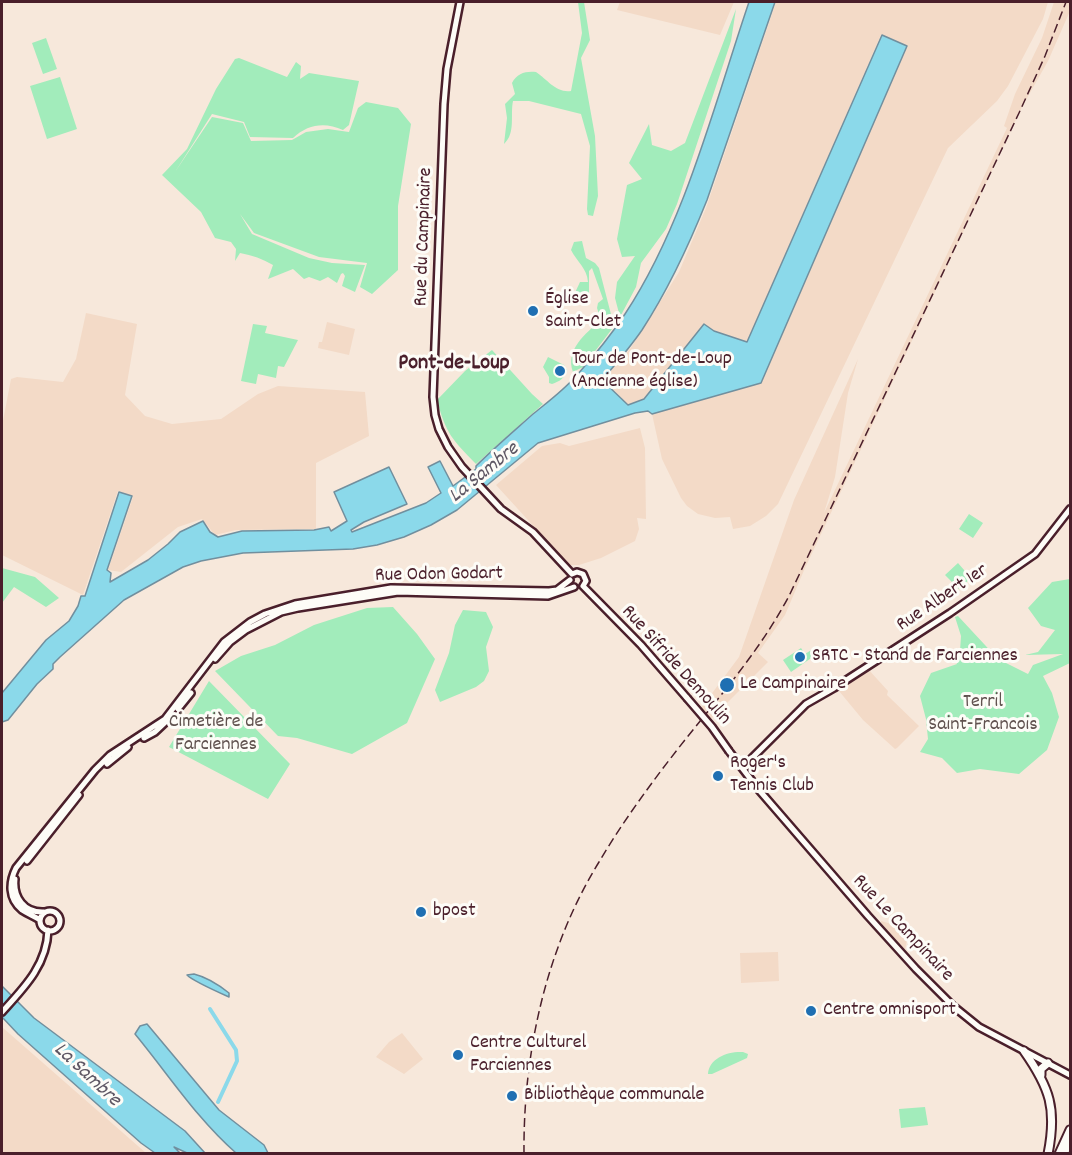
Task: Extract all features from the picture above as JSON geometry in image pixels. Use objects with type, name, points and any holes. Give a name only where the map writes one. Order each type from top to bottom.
[{"type":"highway","points":[[1024,1051],[1041,1078],[1050,1101],[1053,1126],[1048,1154]]},
{"type":"highway","points":[[1041,1078],[1041,1069],[1048,1063]]},
{"type":"highway","points":[[1059,1154],[1071,1130]]},
{"type":"highway","points":[[1064,1154],[1071,1140]]},
{"type":"main road","name":"Rue du Campinaire","points":[[460,2],[447,69],[444,104],[433,396],[439,429],[448,447],[462,467],[486,493]]},
{"type":"main road","name":"Rue Sifride Demoulin","points":[[486,493],[501,509],[533,532],[571,577],[574,587]]},
{"type":"main road","name":"Rue Albert 1er","points":[[742,768],[806,704],[950,614],[1035,554],[1071,508]]},
{"type":"main road","name":"Rue Sifride Demoulin","points":[[571,577],[577,572],[583,574],[586,581],[583,586],[641,645],[712,727],[742,768]]},
{"type":"main road","name":"Rue Odon Godart","points":[[40,920],[20,908],[13,898],[12,878],[16,868],[95,770],[110,755],[165,719],[224,642],[250,622],[265,614],[295,604],[391,588],[549,591],[557,590],[571,577]]},
{"type":"main road","points":[[574,587],[583,586]]},
{"type":"main road","name":"Rue Odon Godart","points":[[44,912],[34,912],[18,900],[15,880],[19,871],[97,772],[126,748],[155,732],[167,722],[216,657],[246,630],[281,612],[384,593],[548,596],[574,587]]},
{"type":"main road","name":"Rue Le Campinaire","points":[[742,768],[800,838],[916,969],[953,1006],[974,1023],[1071,1075]]},
{"type":"main road","points":[[53,911],[58,914],[60,920],[57,928],[48,930],[43,928],[40,920],[44,912],[53,911]]},
{"type":"main road","points":[[2,1012],[20,992],[43,959],[48,943],[48,930]]},
{"type":"shaded area","points":[[620,2],[734,2],[720,35],[617,10]]},
{"type":"shaded area","points":[[776,2],[1048,2],[1043,19],[1008,86],[997,101],[948,148],[778,504],[766,516],[750,526],[733,529],[730,517],[715,518],[698,514],[681,498],[662,459],[652,414],[761,383],[907,46],[881,35],[747,342],[714,331],[704,324],[644,399],[628,405],[603,379],[630,349],[679,272],[706,208]]},
{"type":"shaded area","points":[[1054,2],[1070,2],[1070,11],[1048,61],[1022,107],[785,615],[758,653],[768,662],[711,719],[701,708],[739,657],[794,500],[858,359],[848,393],[835,477],[824,513],[1007,128],[1004,126],[1015,94],[1042,38]]},
{"type":"shaded area","points":[[86,313],[137,324],[125,395],[145,416],[172,424],[221,419],[258,394],[278,386],[365,392],[369,436],[316,463],[316,529],[236,530],[215,535],[202,519],[178,527],[121,572],[108,570],[133,497],[118,491],[83,595],[2,555],[2,426],[11,379],[17,377],[63,382],[76,359]]},
{"type":"shaded area","points":[[327,322],[355,329],[349,355],[318,348],[319,342],[322,342]]},
{"type":"shaded area","points":[[640,428],[645,448],[646,519],[637,518],[639,529],[635,541],[601,558],[579,565],[569,565],[496,485],[542,446],[560,443],[569,446]]},
{"type":"shaded area","points":[[868,669],[888,691],[887,695],[919,726],[895,749],[863,720],[839,691],[839,687]]},
{"type":"shaded area","points":[[881,921],[909,929],[905,950],[881,923]]},
{"type":"shaded area","points":[[778,952],[779,981],[741,983],[740,953]]},
{"type":"shaded area","points":[[2,1027],[146,1153],[2,1153]]},
{"type":"shaded area","points":[[402,1033],[423,1059],[404,1074],[376,1057],[389,1042]]},
{"type":"green space","points":[[578,2],[584,2],[590,40],[581,58],[595,136],[598,196],[593,216],[588,215],[587,209],[590,146],[581,114],[529,101],[513,101],[510,135],[504,144],[507,118],[505,104],[515,94],[512,83],[516,77],[525,72],[536,72],[556,88],[571,91],[582,33]]},
{"type":"green space","points":[[736,9],[731,41],[677,204],[666,229],[641,263],[636,287],[620,317],[615,298],[617,282],[635,256],[622,257],[617,239],[627,185],[642,179],[629,163],[649,124],[652,145],[671,151],[685,143]]},
{"type":"green space","points":[[46,38],[57,69],[43,74],[32,43]]},
{"type":"green space","points":[[239,58],[287,77],[296,62],[301,66],[300,79],[309,73],[359,81],[349,125],[343,130],[323,125],[311,127],[293,138],[250,137],[244,122],[212,114],[175,172],[212,117],[243,123],[251,141],[292,140],[306,132],[328,129],[349,132],[358,108],[366,102],[398,108],[411,124],[398,206],[398,270],[372,294],[360,287],[367,263],[319,257],[254,233],[240,214],[252,234],[309,258],[332,263],[365,265],[355,292],[342,286],[345,276],[343,273],[337,283],[328,277],[320,281],[309,277],[304,279],[293,269],[268,279],[273,265],[240,253],[235,261],[236,249],[231,242],[215,238],[201,212],[162,175],[187,149],[216,89],[235,59]]},
{"type":"green space","points":[[60,77],[77,129],[47,139],[30,86]]},
{"type":"green space","points":[[582,241],[586,258],[599,268],[613,322],[612,329],[583,367],[573,372],[571,364],[574,350],[583,337],[601,320],[597,308],[598,303],[603,299],[592,268],[589,271],[589,300],[581,302],[573,297],[580,282],[588,282],[584,269],[571,250],[574,242]]},
{"type":"green space","points":[[253,324],[267,326],[265,333],[298,340],[284,367],[278,366],[276,378],[258,374],[256,384],[241,381]]},
{"type":"green space","points":[[492,350],[543,404],[476,464],[451,435],[437,400],[465,371]]},
{"type":"green space","points":[[548,357],[564,365],[567,370],[565,376],[552,384],[549,383],[549,377],[543,367]]},
{"type":"green space","points":[[969,514],[983,523],[973,538],[959,529]]},
{"type":"green space","points":[[958,563],[971,578],[959,589],[945,575]]},
{"type":"green space","points":[[2,568],[35,577],[59,598],[46,607],[14,587],[2,603]]},
{"type":"green space","name":"Terril Saint-Francois","points":[[1070,579],[1070,663],[1043,676],[1052,693],[1059,717],[1047,750],[1019,774],[980,769],[957,773],[942,758],[920,752],[928,739],[920,696],[931,673],[957,664],[953,653],[960,651],[961,636],[955,617],[958,616],[998,659],[1028,674],[1033,665],[1063,654],[1025,655],[1038,652],[1055,630],[1041,626],[1028,608],[1052,582]]},
{"type":"green space","points":[[393,607],[435,659],[407,723],[352,754],[297,738],[278,736],[215,671],[241,656],[275,645],[314,625],[367,608]]},
{"type":"green space","points":[[463,610],[486,612],[493,627],[486,647],[489,671],[484,681],[476,687],[440,702],[435,690],[449,653],[455,625]]},
{"type":"green space","name":"SRTC - Stand de Farciennes","points":[[816,647],[820,652],[791,672],[783,660],[801,648],[805,654]]},
{"type":"green space","name":"Cimetière de Farciennes","points":[[209,681],[290,764],[268,799],[169,747]]},
{"type":"green space","points":[[743,1052],[748,1054],[747,1058],[708,1074],[709,1068],[720,1057]]},
{"type":"green space","points":[[925,1107],[928,1125],[901,1128],[899,1109]]},
{"type":"water","name":"La Sambre","points":[[749,2],[775,2],[707,200],[678,267],[652,315],[632,344],[598,385],[603,381],[628,405],[644,399],[704,324],[714,331],[747,342],[882,35],[907,46],[761,383],[652,414],[648,411],[635,413],[538,443],[457,510],[404,537],[353,549],[243,553],[183,567],[124,600],[53,664],[53,669],[37,684],[8,720],[2,722],[2,693],[46,640],[69,621],[81,596],[85,596],[119,492],[132,496],[107,570],[111,573],[110,582],[148,560],[180,532],[203,521],[210,532],[218,537],[242,531],[314,530],[329,527],[331,531],[347,521],[334,492],[389,467],[407,504],[364,522],[351,530],[352,532],[426,503],[441,493],[428,467],[440,461],[453,486],[476,469],[476,466],[497,446],[567,386],[596,353],[625,314],[665,241],[696,162]]},
{"type":"water","points":[[194,974],[221,987],[229,993],[229,997],[187,975]]},
{"type":"water","name":"La Sambre","points":[[2,986],[34,1018],[185,1131],[205,1153],[187,1153],[174,1147],[180,1153],[155,1153],[141,1143],[18,1034],[2,1017]]},
{"type":"water","points":[[147,1024],[219,1110],[264,1145],[268,1153],[236,1153],[208,1126],[135,1034],[140,1026]]},
{"type":"waterway","points":[[210,1009],[236,1050],[237,1061],[218,1102]]},
{"type":"railway","points":[[524,1154],[528,1078],[541,1002],[565,930],[581,895],[608,847],[636,805],[750,657],[789,596],[1019,113],[1066,2]]},
{"type":"place","name":"Église Saint-Clet","points":[[533,311]]},
{"type":"place","name":"Tour de Pont-de-Loup (Ancienne église)","points":[[560,371]]},
{"type":"place","name":"SRTC - Stand de Farciennes","points":[[800,657]]},
{"type":"place","name":"Le Campinaire","points":[[727,685]]},
{"type":"place","name":"Roger's Tennis Club","points":[[718,776]]},
{"type":"place","name":"bpost","points":[[421,912]]},
{"type":"place","name":"Centre omnisport","points":[[811,1011]]},
{"type":"place","name":"Centre Culturel Farciennes","points":[[458,1055]]},
{"type":"place","name":"Bibliothèque communale","points":[[512,1096]]},
{"type":"district","name":"Pont-de-Loup","points":[[454,365]]}]
